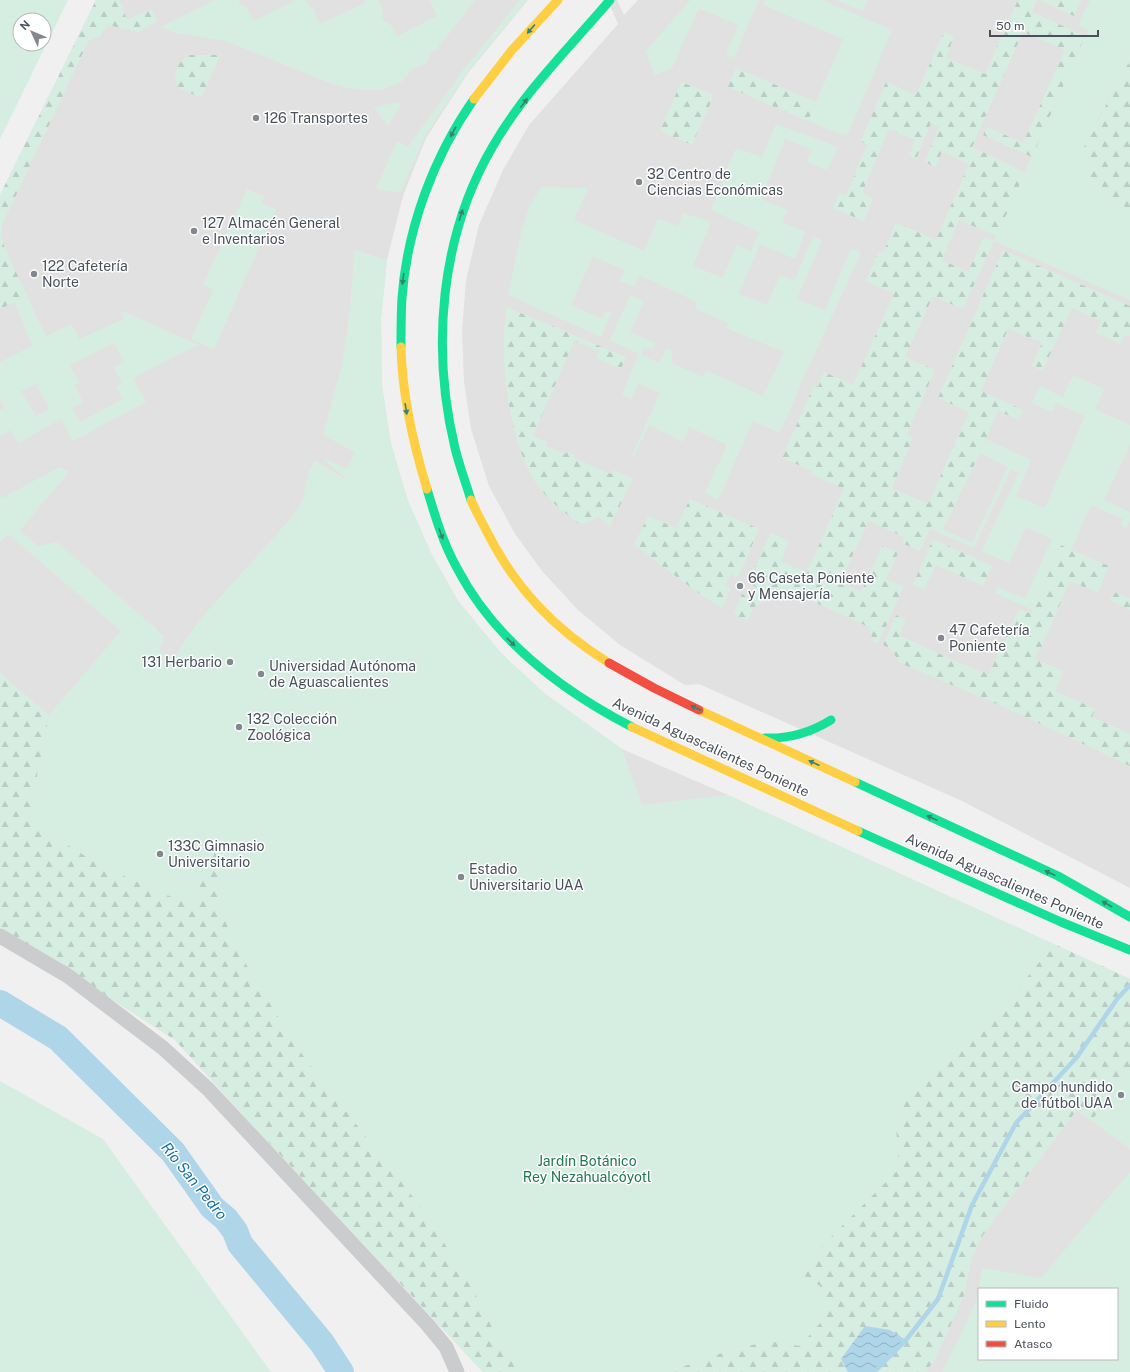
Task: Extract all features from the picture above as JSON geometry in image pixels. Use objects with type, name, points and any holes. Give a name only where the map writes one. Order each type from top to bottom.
[{"type":"main road","name":"Avenida Aguascalientes Poniente","points":[[558,0],[496,70],[458,124],[434,172],[424,196],[410,241],[402,292],[400,349],[405,400],[415,453],[440,533],[449,555],[473,597],[487,616],[520,650],[556,680],[594,706],[621,722],[907,854],[1069,926],[1130,950]]},
{"type":"main road","name":"Avenida Aguascalientes Poniente","points":[[610,0],[531,93],[492,147],[481,166],[463,207],[450,253],[444,290],[442,327],[442,354],[446,409],[460,465],[476,513],[485,532],[506,568],[518,585],[546,616],[603,660],[649,686],[1058,876],[1130,917]]},
{"type":"main road","points":[[759,737],[787,738],[812,732],[831,720]]},
{"type":"street","points":[[0,936],[73,980],[163,1048],[208,1089],[427,1324],[446,1347],[457,1372]]},
{"type":"shaded area","name":"Universidad Autónoma de Aguascalientes","points":[[96,0],[528,0],[468,73],[426,138],[403,196],[387,260],[381,319],[382,386],[391,444],[408,501],[431,553],[458,601],[502,654],[544,693],[622,749],[728,795],[1130,979],[1130,1372],[483,1372],[175,1040],[0,927],[0,195]]},
{"type":"shaded area","points":[[608,0],[617,0],[624,15],[638,0],[1130,0],[1130,888],[962,801],[699,684],[685,685],[620,645],[578,610],[542,571],[515,534],[489,486],[471,429],[464,382],[462,331],[466,280],[479,225],[503,170],[529,125],[618,24]]},
{"type":"green space","points":[[0,0],[68,0],[52,33],[52,12],[12,12],[12,52],[43,52],[0,139]]},
{"type":"green space","points":[[96,0],[120,0],[127,20],[151,9],[157,21],[139,32],[108,25],[101,36],[89,40],[1,227],[4,246],[27,296],[0,309],[0,195]]},
{"type":"green space","points":[[215,0],[239,0],[239,3],[247,8],[253,21],[293,2],[293,0],[306,0],[309,6],[313,8],[320,24],[365,3],[364,0],[378,0],[383,11],[383,19],[390,24],[397,36],[437,16],[430,0],[475,0],[436,50],[430,53],[427,64],[414,68],[400,83],[384,89],[368,90],[348,88],[327,82],[226,41],[173,32],[160,27]]},
{"type":"green space","points":[[520,0],[527,0],[468,72],[425,136],[400,193],[376,189],[397,141],[408,147],[464,69]]},
{"type":"green space","points":[[690,0],[759,0],[734,58],[726,54],[738,25],[699,8],[672,68],[655,75],[646,51]]},
{"type":"green space","points":[[765,0],[822,0],[892,30],[847,137],[808,121],[843,39],[763,5]]},
{"type":"green space","points":[[836,0],[867,0],[863,11]]},
{"type":"green space","points":[[1018,0],[1037,0],[1032,12],[1085,36],[1032,157],[983,135],[987,127],[1023,143],[1065,50],[1023,32],[972,147],[1025,172],[997,236],[959,220],[942,260],[968,272],[984,237],[994,241],[963,309],[933,296],[905,357],[935,370],[907,434],[913,438],[892,488],[928,504],[969,412],[938,398],[1003,250],[1130,306],[1130,336],[1125,335],[1121,344],[1096,333],[1101,321],[1072,308],[1042,371],[1032,366],[1042,343],[1008,329],[981,391],[1023,410],[1019,420],[998,411],[980,453],[943,529],[932,525],[920,551],[902,543],[904,537],[869,521],[840,582],[861,592],[882,546],[898,553],[886,579],[904,586],[878,644],[873,641],[869,627],[787,590],[754,607],[747,621],[734,614],[742,594],[750,598],[755,586],[748,582],[771,533],[789,541],[781,561],[807,572],[844,489],[811,474],[813,471],[782,458],[814,385],[818,387],[824,372],[853,385],[894,294],[866,281],[879,251],[883,253],[896,223],[936,240],[969,164],[942,152],[935,167],[925,162],[939,127],[931,123],[916,159],[909,156],[915,140],[889,129],[862,193],[873,198],[864,221],[833,208],[839,193],[846,195],[867,145],[861,141],[886,82],[916,95],[944,32],[954,36],[946,58],[985,74]]},
{"type":"green space","points":[[1039,0],[1081,0],[1074,16]]},
{"type":"green space","points":[[1090,0],[1130,0],[1130,60],[1097,120],[1107,195],[1130,210],[1130,300],[994,241],[1088,30],[1078,25]]},
{"type":"green space","points":[[190,55],[220,56],[201,98],[179,88],[175,78],[178,65]]},
{"type":"green space","points":[[1130,60],[1130,210],[1107,195],[1092,181],[1086,164],[1084,147]]},
{"type":"green space","points":[[736,68],[816,102],[808,121],[728,87]]},
{"type":"green space","points":[[681,82],[714,95],[692,145],[660,131]]},
{"type":"green space","points":[[402,102],[388,126],[374,107]]},
{"type":"green space","points":[[776,124],[838,147],[827,170],[807,162],[812,150],[785,139],[761,199],[788,210],[782,222],[805,232],[795,259],[760,244],[739,294],[767,305],[780,275],[795,280],[813,236],[822,240],[797,299],[825,310],[851,249],[861,253],[802,381],[780,433],[753,421],[718,500],[705,493],[727,445],[689,427],[683,442],[649,425],[634,456],[632,455],[660,393],[638,383],[631,399],[622,395],[639,354],[610,340],[630,295],[644,301],[630,332],[655,343],[653,349],[644,347],[641,355],[660,363],[666,348],[672,351],[672,363],[703,377],[707,371],[763,396],[784,352],[726,328],[728,323],[696,309],[695,301],[639,275],[634,287],[619,281],[624,270],[593,256],[571,305],[602,319],[606,311],[611,313],[601,337],[508,295],[521,233],[529,208],[541,187],[588,188],[574,220],[644,251],[658,219],[678,226],[683,213],[711,222],[693,266],[723,278],[736,245],[751,251],[759,232],[711,210],[736,148],[762,157]]},
{"type":"green space","points":[[247,189],[264,197],[261,203],[276,209],[214,349],[191,339],[213,290],[203,285]]},
{"type":"green space","name":"Universidad Autónoma de Aguascalientes","points":[[355,250],[387,260],[381,319],[382,386],[391,444],[408,501],[431,553],[458,602],[502,654],[544,693],[622,749],[642,805],[728,795],[1130,979],[1130,1149],[1077,1110],[983,1235],[972,1257],[963,1298],[934,1361],[925,1372],[483,1372],[175,1040],[0,927],[28,820],[49,715],[121,631],[8,534],[0,542],[0,495],[2,498],[60,467],[69,472],[20,530],[38,546],[57,542],[164,636],[159,652],[176,657],[185,640],[205,614],[291,518],[302,502],[310,469],[314,460],[348,481],[323,458],[347,469],[355,452],[323,435],[342,364],[348,327]]},
{"type":"green space","points":[[27,296],[46,336],[72,324],[79,339],[124,319],[121,310],[198,345],[133,378],[146,402],[73,441],[61,419],[18,443],[11,430],[0,436],[0,410],[4,408],[0,399],[0,362],[32,346],[15,302]],"holes":[[[114,343],[124,361],[114,367],[122,384],[116,387],[123,399],[80,422],[72,408],[83,402],[75,385],[79,383],[70,365]],[[36,384],[50,409],[36,416],[21,391]]]},
{"type":"green space","points":[[506,307],[626,357],[621,369],[596,358],[599,351],[574,341],[533,436],[547,442],[545,445],[565,454],[567,452],[575,455],[574,458],[611,474],[613,470],[633,479],[610,526],[599,517],[580,525],[547,497],[529,471],[516,435],[507,393],[504,354]]},
{"type":"green space","points":[[1073,375],[1104,389],[1095,409],[1130,425],[1130,445],[1104,500],[1130,512],[1130,521],[1126,528],[1121,525],[1123,519],[1091,505],[1071,550],[1061,545],[1033,610],[995,593],[998,587],[1025,599],[1052,539],[1026,527],[1009,563],[982,551],[1019,472],[1011,469],[974,548],[930,529],[932,524],[972,543],[1008,467],[980,453],[986,439],[1031,460],[1016,496],[1045,508],[1085,416],[1056,403],[1052,412],[1032,403],[1040,386],[1063,397]]},
{"type":"green space","points":[[690,499],[759,529],[738,578],[731,574],[725,586],[731,589],[722,608],[701,595],[634,545],[648,516],[676,528]]},
{"type":"green space","points":[[933,539],[992,566],[983,586],[936,565],[924,590],[913,584]]},
{"type":"green space","points":[[1061,545],[1109,566],[1098,593],[1070,581],[1035,659],[1063,671],[1055,691],[1095,709],[1092,717],[1130,734],[1130,748],[1128,752],[1130,753],[1130,766],[1004,707],[900,663],[891,649],[883,645],[896,615],[906,620],[899,635],[959,663],[989,674],[1019,609],[1031,614]]},
{"type":"green space","points":[[1114,592],[1130,599],[1130,610],[1110,600]]},
{"type":"green space","points":[[0,673],[49,715],[28,820],[101,866],[181,901],[183,895],[194,899],[219,843],[230,847],[220,882],[222,915],[252,976],[306,1060],[427,1215],[473,1290],[500,1343],[519,1372],[483,1372],[175,1040],[0,927]]},
{"type":"green space","points":[[1054,944],[1130,979],[1130,1071],[1092,1120],[1077,1110],[983,1235],[972,1257],[963,1298],[934,1361],[925,1372],[668,1372],[715,1355],[768,1341],[800,1346],[820,1323],[827,1310],[820,1286],[797,1271],[899,1169],[896,1125],[907,1098],[1005,1005]]},
{"type":"green space","points":[[0,1081],[103,1139],[271,1372],[0,1372]]},
{"type":"green space","points":[[1130,1172],[1130,1372],[941,1372],[946,1365],[975,1304],[978,1290],[978,1360],[1118,1360],[1118,1288],[979,1288],[983,1268],[1041,1278]]},
{"type":"water","points":[[865,1326],[890,1330],[906,1340],[874,1372],[848,1372],[841,1359]]},
{"type":"waterway","points":[[874,1372],[906,1340],[938,1299],[972,1205],[1016,1123],[1077,1057],[1117,999],[1130,985]]},
{"type":"waterway","name":"Río San Pedro","points":[[0,1003],[58,1038],[173,1152],[212,1207],[226,1219],[235,1231],[240,1244],[322,1343],[341,1372]]},
{"type":"traffic: fast","points":[[471,500],[455,448],[443,371],[445,293],[451,255],[461,217],[475,181],[505,126],[533,88],[610,0]]},
{"type":"traffic: fast","points":[[401,347],[402,304],[405,272],[416,219],[435,169],[447,144],[474,99]]},
{"type":"traffic: fast","points":[[427,489],[440,529],[452,559],[472,594],[490,618],[532,661],[556,680],[580,697],[632,727]]},
{"type":"traffic: fast","points":[[765,738],[800,734],[831,720]]},
{"type":"traffic: fast","points":[[855,782],[1058,876],[1130,917]]},
{"type":"traffic: fast","points":[[858,831],[1061,922],[1130,950]]},
{"type":"traffic: slow","points":[[474,99],[512,50],[558,0]]},
{"type":"traffic: slow","points":[[401,347],[409,419],[427,489]]},
{"type":"traffic: slow","points":[[471,500],[497,551],[523,589],[538,606],[571,636],[609,663]]},
{"type":"traffic: slow","points":[[699,710],[855,782]]},
{"type":"traffic: slow","points":[[632,727],[858,831]]},
{"type":"traffic: jam","points":[[609,663],[654,688],[699,710]]},
{"type":"place","name":"126 Transportes","points":[[256,118]]},
{"type":"place","name":"32 Centro de Ciencias Económicas","points":[[639,182]]},
{"type":"place","name":"127 Almacén General e Inventarios","points":[[194,231]]},
{"type":"place","name":"122 Cafetería Norte","points":[[34,274]]},
{"type":"place","name":"66 Caseta Poniente y Mensajería","points":[[740,586]]},
{"type":"place","name":"47 Cafetería Poniente","points":[[941,638]]},
{"type":"place","name":"131 Herbario","points":[[230,662]]},
{"type":"place","name":"Universidad Autónoma de Aguascalientes","points":[[261,674]]},
{"type":"place","name":"132 Colección Zoológica","points":[[239,727]]},
{"type":"place","name":"133C Gimnasio Universitario","points":[[160,854]]},
{"type":"place","name":"Estadio Universitario UAA","points":[[461,877]]},
{"type":"place","name":"Campo hundido de fútbol UAA","points":[[1121,1095]]},
{"type":"park label","name":"Jardín Botánico Rey Nezahualcóyotl","points":[[587,1170]]}]
